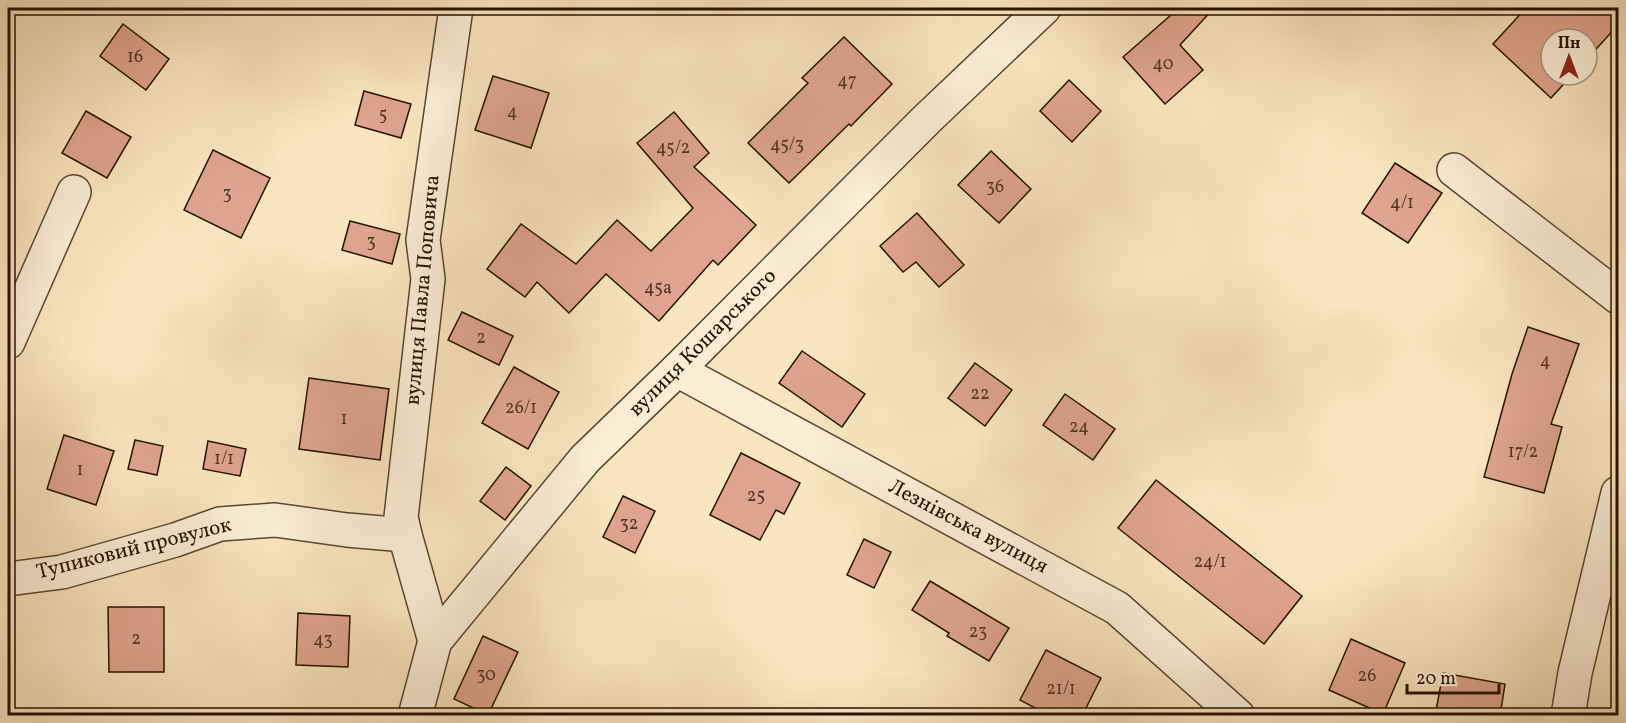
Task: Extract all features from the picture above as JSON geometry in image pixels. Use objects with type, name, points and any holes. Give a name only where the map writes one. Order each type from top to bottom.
[{"type":"street","name":"вулиця Павла Поповича","points":[[435,641],[401,517],[428,279],[423,240],[456,8]]},
{"type":"street","name":"вулиця Кошарського","points":[[415,716],[435,641],[585,459],[926,120],[1044,8]]},
{"type":"street","points":[[1454,170],[1618,297]]},
{"type":"street","points":[[8,342],[74,192]]},
{"type":"street","name":"Лезнівська вулиця","points":[[677,370],[1117,608],[1238,716]]},
{"type":"street","points":[[1568,716],[1575,673],[1618,493]]},
{"type":"street","name":"Тупиковий провулок","points":[[8,579],[62,572],[175,540],[220,524],[275,520],[405,535]]},
{"type":"building","points":[[1179,8],[1214,8],[1180,45],[1203,70],[1165,104],[1123,57]]},
{"type":"building","points":[[1526,8],[1618,8],[1618,25],[1599,46],[1599,27],[1539,27],[1539,87],[1493,44]]},
{"type":"building","points":[[123,24],[169,59],[146,90],[100,56]]},
{"type":"building","points":[[844,37],[892,84],[851,126],[849,124],[789,183],[748,143],[808,83],[802,78]]},
{"type":"building","points":[[493,76],[549,93],[531,148],[475,130]]},
{"type":"building","points":[[1069,80],[1101,111],[1072,142],[1040,111]]},
{"type":"building","points":[[1539,87],[1561,87],[1551,98]]},
{"type":"building","points":[[364,91],[411,104],[401,138],[355,125]]},
{"type":"building","points":[[86,111],[131,137],[107,178],[62,153]]},
{"type":"building","points":[[674,112],[709,153],[694,167],[756,225],[718,265],[713,260],[659,321],[606,274],[569,313],[537,282],[525,297],[487,269],[521,224],[576,264],[617,220],[651,251],[693,208],[637,143]]},
{"type":"building","points":[[213,150],[270,178],[241,238],[184,210]]},
{"type":"building","points":[[991,151],[1031,189],[999,223],[958,185]]},
{"type":"building","points":[[1395,163],[1442,193],[1408,243],[1362,213]]},
{"type":"building","points":[[917,213],[964,265],[939,287],[916,262],[903,272],[880,246]]},
{"type":"building","points":[[350,221],[400,234],[392,264],[342,250]]},
{"type":"building","points":[[462,312],[513,336],[499,365],[448,340]]},
{"type":"building","points":[[1528,327],[1579,344],[1551,424],[1562,427],[1544,493],[1484,477],[1512,374]]},
{"type":"building","points":[[802,351],[865,394],[842,427],[779,383]]},
{"type":"building","points":[[975,363],[1012,390],[985,426],[948,398]]},
{"type":"building","points":[[514,367],[559,392],[528,449],[482,423]]},
{"type":"building","points":[[309,378],[389,389],[380,460],[299,449]]},
{"type":"building","points":[[1065,394],[1115,429],[1093,460],[1043,425]]},
{"type":"building","points":[[64,435],[114,451],[96,505],[47,489]]},
{"type":"building","points":[[135,440],[163,446],[157,475],[128,469]]},
{"type":"building","points":[[208,441],[246,449],[240,476],[203,469]]},
{"type":"building","points":[[741,453],[800,483],[784,514],[776,510],[760,540],[710,515]]},
{"type":"building","points":[[506,467],[531,486],[505,520],[480,501]]},
{"type":"building","points":[[1156,480],[1302,596],[1264,644],[1118,528]]},
{"type":"building","points":[[623,496],[655,511],[635,553],[603,537]]},
{"type":"building","points":[[864,539],[891,552],[874,588],[847,575]]},
{"type":"building","points":[[930,581],[1009,628],[989,661],[947,636],[949,633],[912,610]]},
{"type":"building","points":[[108,607],[164,607],[164,672],[109,672]]},
{"type":"building","points":[[298,613],[350,616],[348,667],[296,665]]},
{"type":"building","points":[[483,636],[518,652],[488,715],[454,699]]},
{"type":"building","points":[[1351,639],[1405,663],[1383,714],[1329,690]]},
{"type":"building","points":[[1046,650],[1101,678],[1082,716],[1050,716],[1020,700]]},
{"type":"building","points":[[1443,673],[1505,684],[1500,716],[1435,716]]}]
